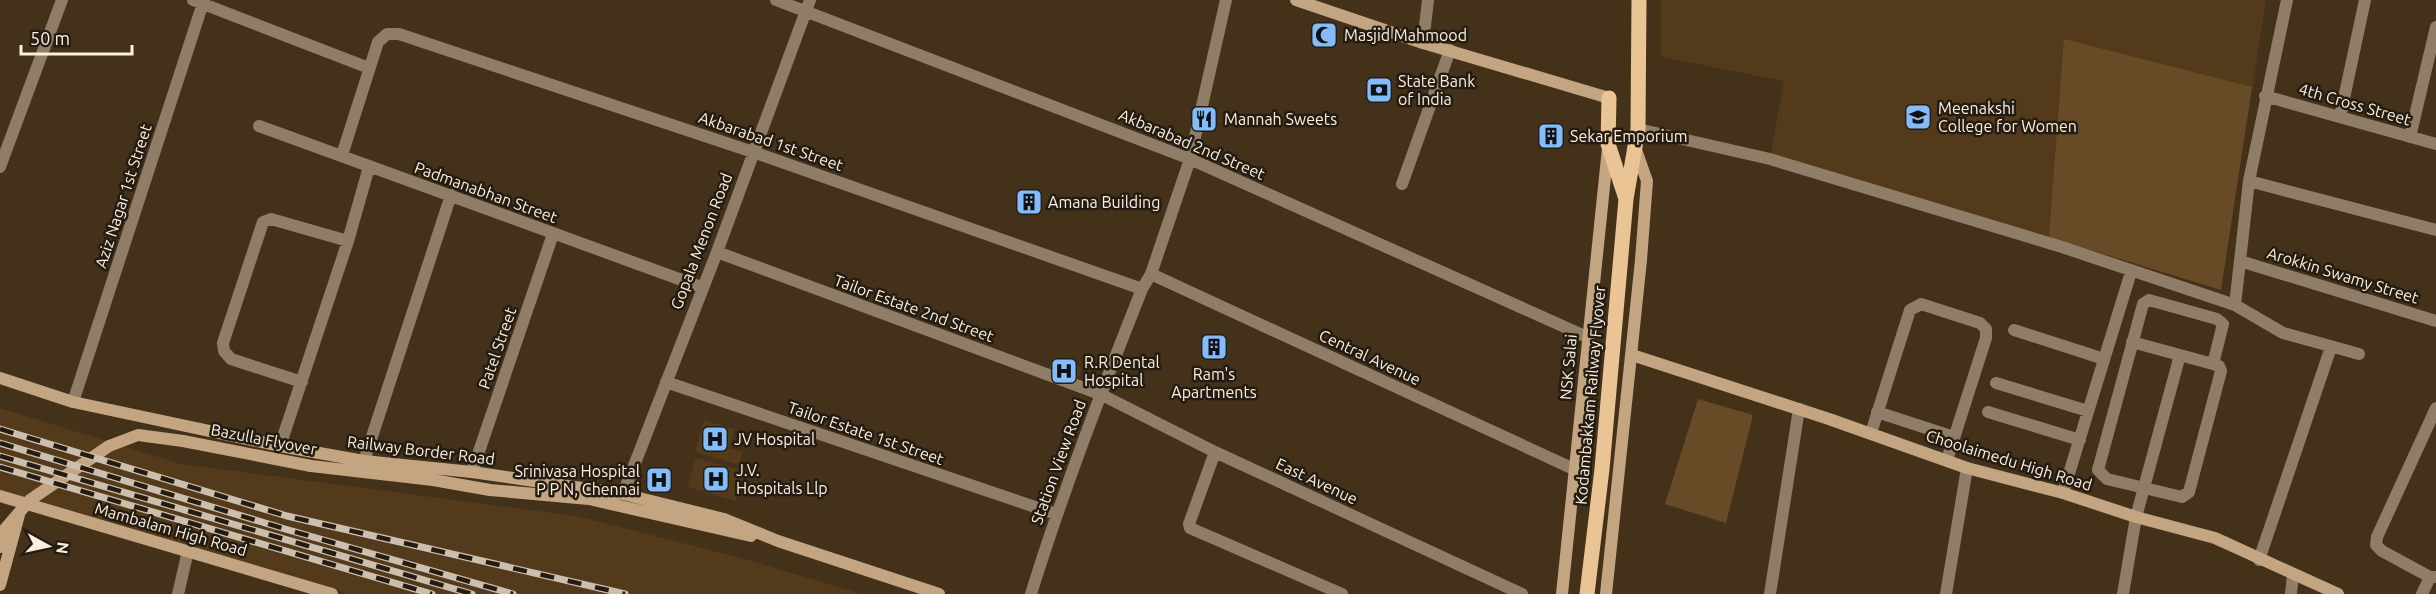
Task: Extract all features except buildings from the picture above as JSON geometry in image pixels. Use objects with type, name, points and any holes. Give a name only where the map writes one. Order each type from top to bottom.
[{"type":"main road","name":"Kodambakkam Railway Flyover","points":[[1587,594],[1604,448],[1625,205],[1638,129],[1639,0]]},
{"type":"main road","name":"Kodambakkam Railway Flyover","points":[[1609,98],[1608,144],[1625,205]]},
{"type":"street","points":[[0,168],[62,0]]},
{"type":"street","name":"Akbarabad 2nd Street","points":[[776,0],[807,5],[1190,159],[1587,337]]},
{"type":"street","name":"Station View Road","points":[[1031,594],[1056,514],[1100,394],[1142,289],[1151,274],[1190,159],[1226,0]]},
{"type":"street","points":[[1296,0],[1423,43],[1609,98]]},
{"type":"street","points":[[1423,43],[1428,0]]},
{"type":"street","points":[[2235,305],[2249,181],[2265,96],[2287,0]]},
{"type":"street","points":[[2340,117],[2365,0]]},
{"type":"street","points":[[200,1],[369,68],[342,156]]},
{"type":"street","name":"Aziz Nagar 1st Street","points":[[73,402],[200,1]]},
{"type":"street","name":"Gopala Menon Road","points":[[623,494],[701,287],[717,252],[807,5]]},
{"type":"street","points":[[2410,137],[2436,27]]},
{"type":"street","name":"Akbarabad 1st Street","points":[[369,68],[378,42],[387,34],[399,34],[753,152],[1142,289]]},
{"type":"street","points":[[1402,184],[1450,50]]},
{"type":"street","name":"4th Cross Street","points":[[2265,96],[2436,144]]},
{"type":"street","name":"Padmanabhan Street","points":[[259,126],[701,287]]},
{"type":"street","points":[[1638,129],[1770,159],[2062,248],[2235,305],[2283,333],[2359,354]]},
{"type":"street","name":"NSK Salai","points":[[1562,594],[1608,144]]},
{"type":"street","points":[[1606,594],[1632,355],[1647,181],[1635,150]]},
{"type":"street","points":[[280,446],[348,242],[369,167]]},
{"type":"street","points":[[2249,181],[2436,230]]},
{"type":"street","points":[[364,461],[452,195]]},
{"type":"street","points":[[302,382],[231,359],[224,351],[223,343],[263,222],[271,219],[348,242]]},
{"type":"street","name":"Patel Street","points":[[472,472],[554,234]]},
{"type":"street","name":"Tailor Estate 2nd Street","points":[[717,252],[1100,394]]},
{"type":"street","name":"Arokkin Swamy Street","points":[[2240,261],[2435,318]]},
{"type":"street","points":[[2063,493],[2131,272]]},
{"type":"street","name":"Central Avenue","points":[[1151,274],[1576,470]]},
{"type":"street","points":[[2188,311],[2194,292]]},
{"type":"street","points":[[2132,342],[2213,364],[2219,366],[2221,371],[2189,492],[2182,497],[2107,479],[2098,470],[2132,342],[2145,301],[2217,319],[2223,324],[2213,364]]},
{"type":"street","points":[[1871,434],[1913,307],[1920,304],[1980,323],[1986,329],[1986,338],[1947,460]]},
{"type":"street","points":[[2014,330],[2104,358]]},
{"type":"street","points":[[2259,560],[2331,347]]},
{"type":"street","name":"Choolaimedu High Road","points":[[1632,355],[1798,409],[1967,468],[2063,493],[2136,517],[2215,538],[2338,594]]},
{"type":"street","points":[[2123,594],[2136,517],[2180,355]]},
{"type":"street","name":"Railway Border Road","points":[[0,378],[73,402],[280,446],[364,461],[472,472],[623,494],[724,519],[778,542],[939,594]]},
{"type":"street","name":"Tailor Estate 1st Street","points":[[666,382],[1056,514]]},
{"type":"street","points":[[1996,383],[2088,411]]},
{"type":"street","name":"East Avenue","points":[[1100,394],[1215,452],[1522,594]]},
{"type":"street","points":[[2422,594],[2433,577],[2382,551],[2376,545],[2377,537],[2436,408]]},
{"type":"street","points":[[1770,594],[1798,409]]},
{"type":"street","points":[[1877,412],[1954,437]]},
{"type":"street","points":[[1988,412],[2080,440]]},
{"type":"street","name":"Bazulla Flyover","points":[[0,547],[4,530],[30,500],[110,446],[138,435],[183,441],[311,466],[433,480],[490,490],[589,499],[778,542]]},
{"type":"street","points":[[1215,452],[1189,524],[1190,528],[1342,594]]},
{"type":"street","points":[[1946,594],[1967,468]]},
{"type":"street","name":"Mambalam High Road","points":[[0,496],[326,593]]},
{"type":"street","points":[[0,585],[22,503]]},
{"type":"street","points":[[0,521],[7,523],[15,530]]},
{"type":"street","points":[[178,594],[188,551]]},
{"type":"street","points":[[2291,594],[2293,575]]},
{"type":"shaded area","points":[[1661,0],[2266,0],[2221,290],[1771,153],[1784,81],[1661,57]]},
{"type":"shaded area","points":[[2064,39],[2252,87],[2221,290],[2049,237]]},
{"type":"shaded area","name":"R.R Dental Hospital","points":[[1053,357],[1082,367],[1075,386],[1046,376]]},
{"type":"shaded area","points":[[1698,399],[1753,415],[1726,523],[1665,504]]},
{"type":"shaded area","points":[[0,408],[181,464],[576,516],[738,557],[862,594],[349,594],[0,492]]},
{"type":"shaded area","name":"JV Hospital","points":[[704,420],[735,429],[729,448],[743,452],[739,465],[695,452]]},
{"type":"shaded area","name":"J.V. Hospitals Llp","points":[[696,458],[744,471],[736,501],[687,487]]},
{"type":"railway","points":[[0,429],[287,516],[625,594]]},
{"type":"railway","points":[[0,443],[285,529],[513,594]]},
{"type":"railway","points":[[0,456],[472,594]]},
{"type":"railway","points":[[0,467],[432,594]]},
{"type":"place","name":"Masjid Mahmood","points":[[1324,35]]},
{"type":"place","name":"State Bank of India","points":[[1379,90]]},
{"type":"place","name":"Meenakshi College for Women","points":[[1918,117]]},
{"type":"place","name":"Mannah Sweets","points":[[1204,119]]},
{"type":"place","name":"Sekar Emporium","points":[[1551,136]]},
{"type":"place","name":"Amana Building","points":[[1029,202]]},
{"type":"place","name":"Ram's Apartments","points":[[1214,347]]},
{"type":"place","name":"R.R Dental Hospital","points":[[1064,371]]},
{"type":"place","name":"JV Hospital","points":[[715,439]]},
{"type":"place","name":"J.V. Hospitals Llp","points":[[716,479]]},
{"type":"place","name":"Srinivasa Hospital P P N, Chennai","points":[[659,480]]}]
